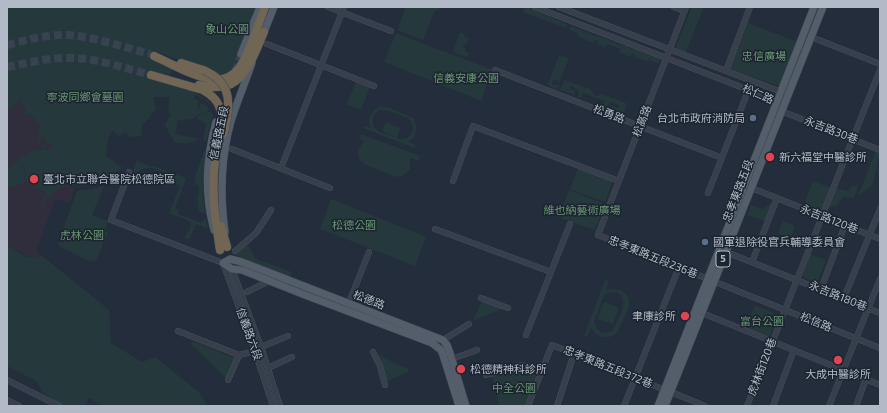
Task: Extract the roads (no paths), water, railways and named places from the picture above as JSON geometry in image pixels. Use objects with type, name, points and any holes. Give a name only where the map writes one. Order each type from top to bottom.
[{"type":"highway","points":[[223,248],[217,190],[218,161],[228,106],[226,90],[217,78],[203,70],[152,55],[209,79],[221,80],[237,71],[244,60],[265,7]]},
{"type":"highway","points":[[178,82],[217,87],[225,86],[236,81],[246,70],[264,32]]},
{"type":"highway","points":[[178,82],[180,67]]},
{"type":"highway","points":[[151,75],[203,90],[210,94],[217,103],[221,112],[213,190],[223,248]]},
{"type":"main road","points":[[241,54],[260,7]]},
{"type":"main road","name":"信義路五段","points":[[223,263],[223,162],[231,122],[274,7]]},
{"type":"main road","name":"忠孝東路五段","points":[[658,406],[668,391],[702,313],[711,280],[726,252],[777,101],[814,7]]},
{"type":"main road","name":"忠孝東路五段","points":[[665,406],[668,391],[748,186],[781,111],[823,7]]},
{"type":"main road","name":"信義路五段","points":[[216,122],[210,149],[206,186],[210,216],[223,248],[230,259],[232,269]]},
{"type":"main road","points":[[223,263],[230,259]]},
{"type":"main road","name":"松德路","points":[[230,259],[242,262],[443,340],[447,345],[448,360],[459,406]]},
{"type":"main road","name":"松德路","points":[[223,263],[232,269],[242,270],[432,343],[441,350],[448,360],[466,406]]},
{"type":"street","points":[[328,7],[343,10],[391,31]]},
{"type":"street","name":"松仁路","points":[[536,7],[777,101],[781,111]]},
{"type":"street","name":"松仁路","points":[[559,7],[781,92],[781,111]]},
{"type":"street","points":[[674,7],[685,9]]},
{"type":"street","points":[[726,71],[750,7]]},
{"type":"street","name":"松高路","points":[[598,235],[685,9]]},
{"type":"street","points":[[281,168],[343,10]]},
{"type":"street","points":[[811,37],[880,64]]},
{"type":"street","points":[[267,44],[374,86]]},
{"type":"street","name":"松勇路","points":[[495,70],[722,158]]},
{"type":"street","name":"虎林街120巷","points":[[746,406],[880,70]]},
{"type":"street","points":[[708,193],[752,81]]},
{"type":"street","name":"永吉路30巷","points":[[781,111],[880,150]]},
{"type":"street","points":[[453,182],[474,126],[619,181]]},
{"type":"street","points":[[232,149],[330,188]]},
{"type":"street","name":"松德路","points":[[129,172],[111,220],[223,263]]},
{"type":"street","name":"永吉路120巷","points":[[748,186],[880,238]]},
{"type":"street","points":[[752,262],[778,198]]},
{"type":"street","points":[[844,298],[880,209]]},
{"type":"street","points":[[235,251],[256,233],[271,210]]},
{"type":"street","points":[[526,335],[570,224]]},
{"type":"street","points":[[821,289],[845,225]]},
{"type":"street","points":[[435,229],[551,272]]},
{"type":"street","name":"忠孝東路五段236巷","points":[[598,235],[711,280]]},
{"type":"street","points":[[350,300],[369,252]]},
{"type":"street","name":"永吉路180巷","points":[[726,252],[880,313]]},
{"type":"street","name":"信義路六段","points":[[223,263],[256,351],[273,406]]},
{"type":"street","points":[[624,406],[679,267]]},
{"type":"street","name":"信義路六段","points":[[232,269],[261,347],[280,406]]},
{"type":"street","points":[[829,406],[880,279]]},
{"type":"street","name":"松信路","points":[[711,280],[880,348]]},
{"type":"street","points":[[247,292],[269,281]]},
{"type":"street","points":[[481,298],[508,308]]},
{"type":"street","points":[[702,313],[880,385]]},
{"type":"street","points":[[443,340],[469,324]]},
{"type":"street","points":[[178,331],[239,355],[256,351]]},
{"type":"street","points":[[261,347],[288,336]]},
{"type":"street","name":"忠孝東路五段372巷","points":[[542,372],[552,345],[705,406]]},
{"type":"street","points":[[448,360],[477,350]]},
{"type":"street","points":[[772,406],[794,350]]},
{"type":"street","points":[[373,352],[380,366],[385,385]]},
{"type":"street","points":[[557,406],[574,354]]},
{"type":"street","points":[[228,380],[239,355]]},
{"type":"street","points":[[268,368],[292,357]]},
{"type":"street","points":[[486,375],[523,364],[542,372],[528,406]]},
{"type":"street","points":[[856,406],[866,379]]},
{"type":"street","points":[[7,380],[59,406]]},
{"type":"street","points":[[7,400],[18,406]]},
{"type":"tunnel","points":[[7,45],[45,36],[68,35],[99,40],[150,54]]},
{"type":"tunnel","points":[[235,71],[241,54]]},
{"type":"tunnel","points":[[7,67],[47,59],[81,58],[151,75]]},
{"type":"place","name":"台北市政府消防局","points":[[753,118]]},
{"type":"place","name":"新六福堂中醫診所","points":[[770,157]]},
{"type":"place","name":"臺北市立聯合醫院松德院區","points":[[34,179]]},
{"type":"place","name":"國軍退除役官兵輔導委員會","points":[[705,242]]},
{"type":"place","name":"聿康診所","points":[[685,316]]},
{"type":"place","name":"大成中醫診所","points":[[838,360]]},
{"type":"place","name":"松德精神科診所","points":[[461,369]]},
{"type":"park label","name":"象山公園","points":[[227,29]]},
{"type":"park label","name":"忠信廣場","points":[[764,56]]},
{"type":"park label","name":"信義安康公園","points":[[466,78]]},
{"type":"park label","name":"寧波同鄉會墓園","points":[[85,97]]},
{"type":"park label","name":"維也納藝術廣場","points":[[582,210]]},
{"type":"park label","name":"松德公園","points":[[354,225]]},
{"type":"park label","name":"虎林公園","points":[[82,235]]},
{"type":"park label","name":"富台公園","points":[[762,321]]},
{"type":"park label","name":"中全公園","points":[[514,388]]}]
